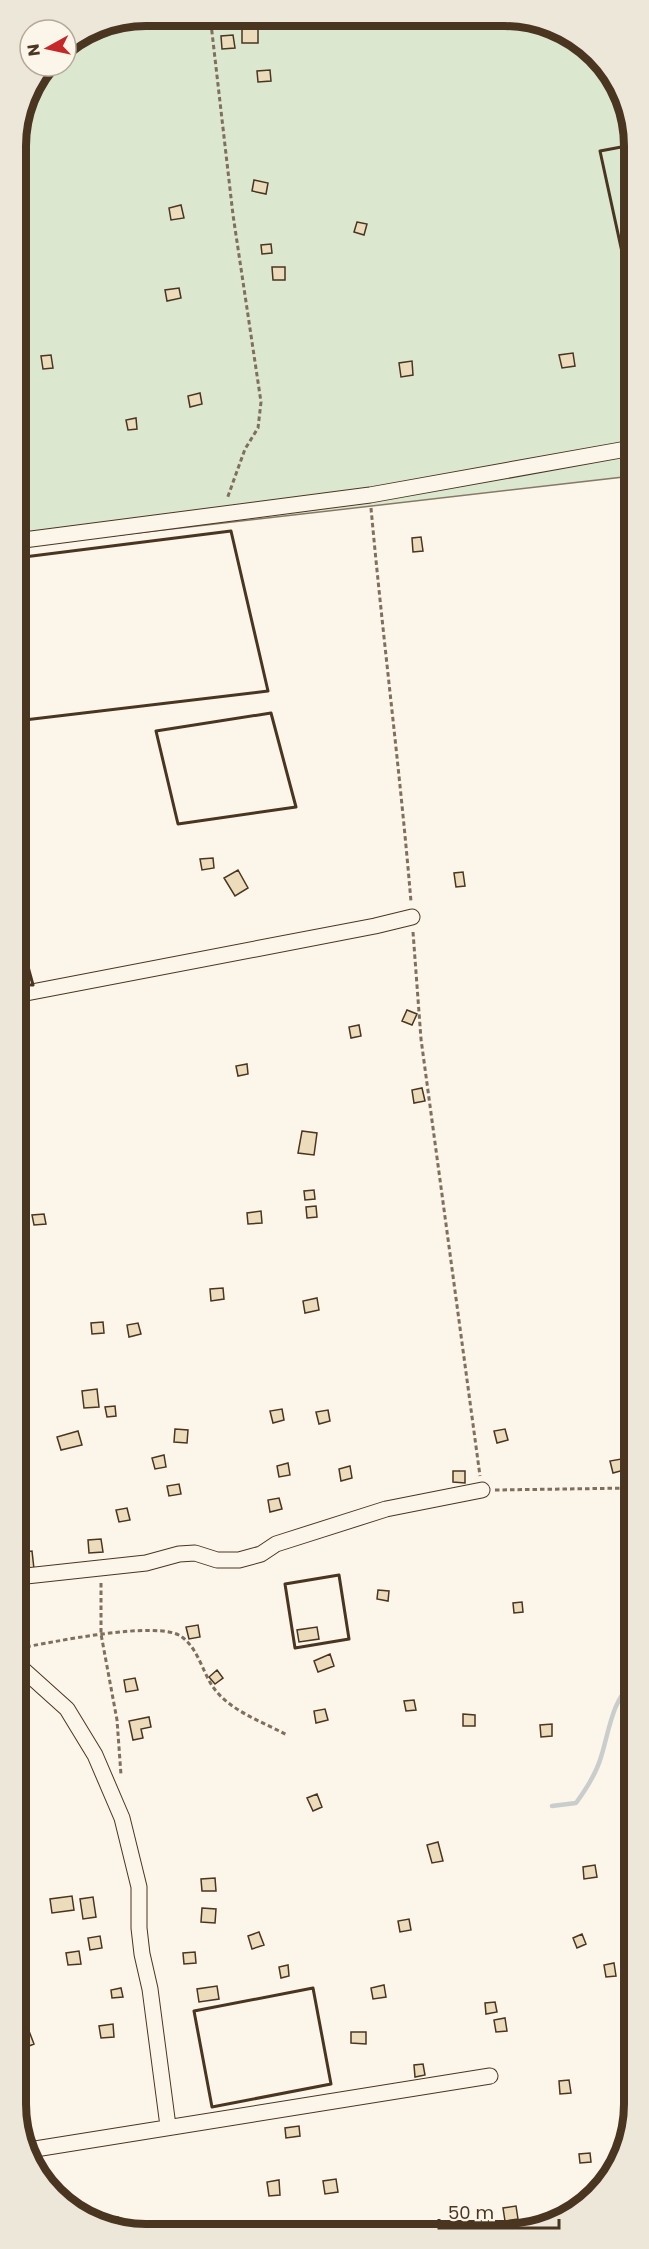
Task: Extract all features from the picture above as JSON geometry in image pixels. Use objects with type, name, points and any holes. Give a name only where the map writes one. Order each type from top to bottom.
[{"type":"street","points":[[26,540],[370,495],[624,449]]},
{"type":"street","points":[[26,993],[412,917]]},
{"type":"street","points":[[26,1576],[146,1563],[179,1554],[195,1553],[217,1560],[239,1560],[261,1554],[276,1544],[386,1509],[482,1490]]},
{"type":"street","points":[[26,1672],[67,1709],[95,1755],[122,1818],[139,1887],[138,1928],[150,1989],[168,2126]]},
{"type":"street","points":[[35,2149],[490,2076]]},
{"type":"path","points":[[211,26],[233,215],[261,402],[258,428],[245,449],[221,515]]},
{"type":"path","points":[[370,495],[382,632],[401,784],[424,1062],[482,1490],[623,1488]]},
{"type":"path","points":[[101,1569],[101,1634],[117,1720],[121,1782]]},
{"type":"path","points":[[26,1646],[101,1634],[142,1630],[176,1633],[190,1643],[211,1684],[223,1698],[240,1711],[287,1735]]},
{"type":"green space","points":[[137,26],[512,26],[542,32],[577,50],[599,72],[614,99],[621,122],[624,145],[624,477],[26,546],[26,137],[30,114],[46,78],[78,78],[78,46],[107,32]]},
{"type":"building","points":[[242,29],[258,29],[258,43],[242,43]]},
{"type":"building","points":[[233,35],[235,48],[222,49],[221,36]]},
{"type":"building","points":[[270,70],[271,81],[258,82],[257,71]]},
{"type":"building","points":[[254,180],[268,183],[266,194],[252,191]]},
{"type":"building","points":[[181,205],[184,218],[171,220],[169,208]]},
{"type":"building","points":[[357,222],[367,224],[364,235],[354,232]]},
{"type":"building","points":[[271,244],[272,253],[262,254],[261,245]]},
{"type":"building","points":[[272,267],[285,267],[285,280],[273,280]]},
{"type":"building","points":[[179,288],[181,298],[167,301],[165,290]]},
{"type":"building","points":[[573,353],[575,366],[562,368],[559,355]]},
{"type":"building","points":[[51,355],[53,368],[43,369],[41,356]]},
{"type":"building","points":[[412,361],[413,375],[401,377],[399,363]]},
{"type":"building","points":[[200,393],[202,404],[190,407],[188,396]]},
{"type":"building","points":[[136,418],[137,429],[128,430],[126,420]]},
{"type":"building","points":[[421,537],[423,551],[413,552],[412,538]]},
{"type":"building","points":[[213,858],[214,868],[202,870],[200,859]]},
{"type":"building","points":[[238,870],[248,888],[235,896],[224,878]]},
{"type":"building","points":[[463,872],[465,886],[456,887],[454,873]]},
{"type":"building","points":[[407,1010],[417,1014],[412,1025],[402,1021]]},
{"type":"building","points":[[359,1025],[361,1036],[351,1038],[349,1027]]},
{"type":"building","points":[[247,1064],[248,1074],[238,1076],[236,1066]]},
{"type":"building","points":[[422,1088],[425,1101],[414,1103],[412,1090]]},
{"type":"building","points":[[302,1131],[317,1133],[314,1155],[298,1153]]},
{"type":"building","points":[[314,1190],[315,1199],[305,1200],[304,1191]]},
{"type":"building","points":[[316,1206],[317,1217],[307,1218],[306,1207]]},
{"type":"building","points":[[261,1211],[262,1223],[248,1224],[247,1213]]},
{"type":"building","points":[[44,1214],[46,1224],[34,1225],[32,1215]]},
{"type":"building","points":[[223,1288],[224,1299],[211,1301],[210,1289]]},
{"type":"building","points":[[317,1298],[319,1310],[305,1313],[303,1301]]},
{"type":"building","points":[[103,1322],[104,1333],[92,1334],[91,1323]]},
{"type":"building","points":[[138,1323],[141,1334],[129,1337],[127,1325]]},
{"type":"building","points":[[97,1389],[99,1407],[84,1408],[82,1391]]},
{"type":"building","points":[[115,1406],[116,1416],[107,1417],[105,1407]]},
{"type":"building","points":[[282,1409],[284,1420],[273,1423],[270,1411]]},
{"type":"building","points":[[328,1410],[330,1421],[319,1424],[316,1412]]},
{"type":"building","points":[[175,1429],[188,1430],[187,1443],[174,1442]]},
{"type":"building","points":[[505,1429],[508,1440],[497,1443],[494,1431]]},
{"type":"building","points":[[78,1431],[82,1445],[61,1450],[57,1437]]},
{"type":"building","points":[[164,1455],[166,1467],[155,1469],[152,1458]]},
{"type":"building","points":[[621,1459],[623,1470],[613,1473],[610,1461]]},
{"type":"building","points":[[288,1463],[290,1475],[279,1477],[277,1466]]},
{"type":"building","points":[[350,1466],[352,1478],[341,1481],[339,1469]]},
{"type":"building","points":[[453,1471],[465,1471],[465,1483],[453,1482]]},
{"type":"building","points":[[179,1484],[181,1494],[169,1496],[167,1486]]},
{"type":"building","points":[[279,1498],[282,1509],[270,1512],[268,1500]]},
{"type":"building","points":[[127,1508],[130,1520],[119,1522],[116,1510]]},
{"type":"building","points":[[101,1539],[103,1552],[89,1553],[88,1540]]},
{"type":"building","points":[[32,1551],[34,1569],[26,1570],[26,1552]]},
{"type":"building","points":[[378,1590],[389,1591],[388,1601],[377,1599]]},
{"type":"building","points":[[522,1602],[523,1612],[514,1613],[513,1603]]},
{"type":"building","points":[[198,1625],[200,1637],[189,1639],[186,1627]]},
{"type":"building","points":[[317,1627],[319,1639],[299,1642],[297,1630]]},
{"type":"building","points":[[330,1654],[334,1666],[318,1672],[314,1661]]},
{"type":"building","points":[[217,1670],[223,1678],[215,1684],[209,1677]]},
{"type":"building","points":[[135,1678],[138,1690],[126,1692],[124,1680]]},
{"type":"building","points":[[414,1700],[416,1710],[406,1711],[404,1701]]},
{"type":"building","points":[[325,1709],[328,1720],[316,1723],[314,1711]]},
{"type":"building","points":[[463,1714],[475,1715],[475,1726],[463,1726]]},
{"type":"building","points":[[149,1717],[151,1727],[141,1729],[143,1738],[133,1740],[129,1721]]},
{"type":"building","points":[[552,1724],[552,1736],[541,1737],[540,1725]]},
{"type":"building","points":[[317,1794],[322,1807],[313,1811],[307,1798]]},
{"type":"building","points":[[438,1842],[443,1861],[432,1863],[427,1845]]},
{"type":"building","points":[[595,1865],[597,1877],[584,1879],[583,1867]]},
{"type":"building","points":[[215,1878],[216,1891],[202,1891],[201,1879]]},
{"type":"building","points":[[72,1896],[74,1910],[52,1913],[50,1899]]},
{"type":"building","points":[[93,1897],[96,1917],[83,1919],[80,1899]]},
{"type":"building","points":[[202,1908],[216,1909],[215,1923],[201,1922]]},
{"type":"building","points":[[409,1919],[411,1930],[400,1932],[398,1921]]},
{"type":"building","points":[[259,1932],[264,1945],[252,1949],[248,1936]]},
{"type":"building","points":[[582,1934],[586,1944],[577,1948],[573,1938]]},
{"type":"building","points":[[100,1936],[102,1948],[90,1950],[88,1938]]},
{"type":"building","points":[[79,1951],[81,1964],[68,1965],[66,1953]]},
{"type":"building","points":[[195,1952],[196,1963],[184,1964],[183,1953]]},
{"type":"building","points":[[614,1963],[616,1976],[606,1977],[604,1965]]},
{"type":"building","points":[[288,1965],[289,1976],[281,1978],[279,1967]]},
{"type":"building","points":[[384,1985],[386,1997],[373,1999],[371,1988]]},
{"type":"building","points":[[217,1986],[219,1999],[199,2002],[197,1989]]},
{"type":"building","points":[[121,1988],[123,1997],[112,1998],[111,1990]]},
{"type":"building","points":[[495,2002],[497,2012],[486,2014],[485,2003]]},
{"type":"building","points":[[505,2018],[507,2031],[496,2032],[494,2020]]},
{"type":"building","points":[[113,2024],[114,2037],[101,2038],[99,2026]]},
{"type":"building","points":[[29,2031],[34,2044],[26,2047],[26,2032]]},
{"type":"building","points":[[351,2032],[366,2032],[366,2044],[351,2043]]},
{"type":"building","points":[[423,2064],[425,2075],[415,2077],[414,2065]]},
{"type":"building","points":[[569,2080],[571,2093],[560,2094],[559,2081]]},
{"type":"building","points":[[299,2126],[300,2136],[286,2138],[285,2128]]},
{"type":"building","points":[[590,2153],[591,2162],[580,2163],[579,2154]]},
{"type":"building","points":[[336,2179],[338,2192],[325,2194],[323,2181]]},
{"type":"building","points":[[279,2180],[280,2195],[269,2196],[267,2182]]},
{"type":"building","points":[[516,2206],[518,2219],[505,2221],[503,2208]]},
{"type":"waterway","points":[[552,1806],[576,1803],[584,1792],[599,1763],[612,1717],[623,1694]]},
{"type":"wall","points":[[624,147],[600,151],[624,261]]},
{"type":"wall","points":[[26,557],[231,531],[268,691],[26,720]]},
{"type":"wall","points":[[271,713],[296,807],[178,824],[156,731],[271,713]]},
{"type":"wall","points":[[26,959],[33,985],[31,985]]},
{"type":"wall","points":[[339,1575],[349,1639],[295,1648],[285,1584],[339,1575]]},
{"type":"wall","points":[[313,1988],[331,2084],[212,2107],[194,2011],[313,1988]]}]
